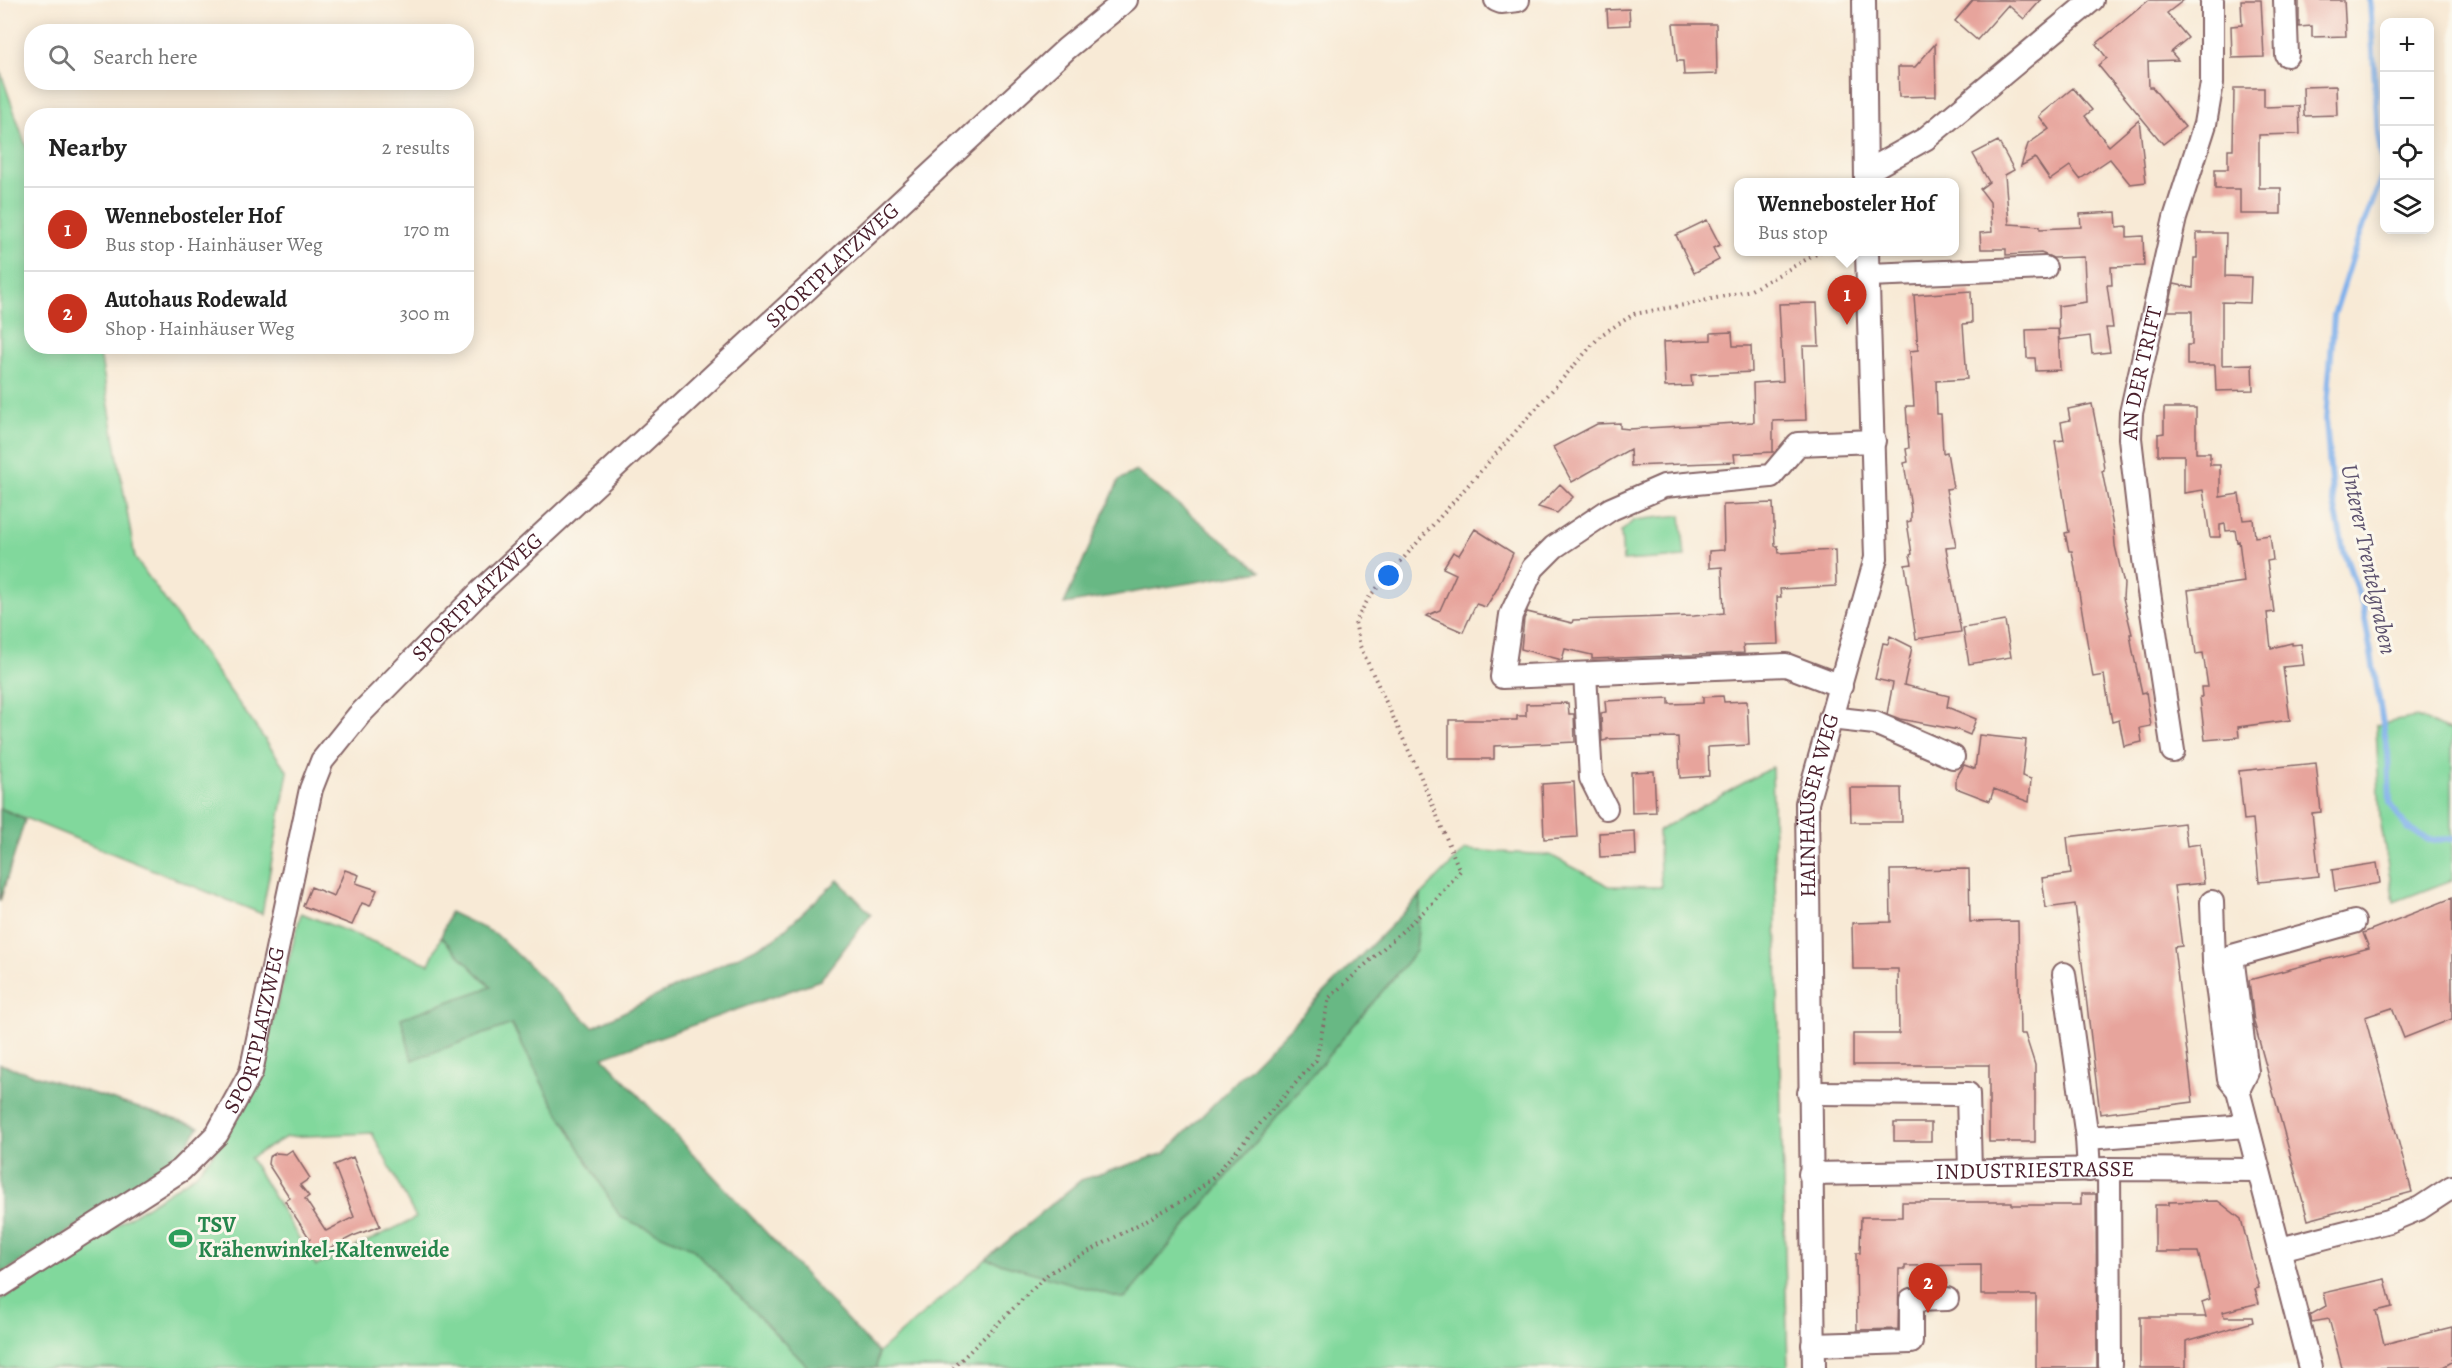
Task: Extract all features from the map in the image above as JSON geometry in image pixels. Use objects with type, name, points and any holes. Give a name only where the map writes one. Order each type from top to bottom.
[{"type":"street","name":"SPORTPLATZWEG","points":[[0,1286],[181,1170],[218,1134],[251,1072],[311,789],[322,761],[359,715],[481,591],[1066,49],[1125,0]]},
{"type":"street","points":[[1496,0],[1501,2],[1516,0]]},
{"type":"street","points":[[1864,0],[1866,178]]},
{"type":"street","points":[[1866,178],[1925,140],[2092,0]]},
{"type":"street","name":"AN DER TRIFT","points":[[2173,751],[2144,559],[2130,438],[2131,413],[2175,218],[2205,124],[2212,83],[2212,0]]},
{"type":"street","points":[[2284,0],[2287,55]]},
{"type":"street","name":"HAINHÄUSER WEG","points":[[1814,1368],[1807,803],[1876,558],[1867,256]]},
{"type":"street","points":[[1868,275],[2044,268]]},
{"type":"street","points":[[1840,686],[1786,665],[1502,677],[1511,615],[1533,568],[1554,547],[1611,509],[1664,486],[1771,476],[1798,444],[1874,441]]},
{"type":"street","points":[[1585,674],[1591,778],[1606,808]]},
{"type":"street","points":[[1830,718],[1875,723],[1953,757]]},
{"type":"street","points":[[2212,902],[2214,961],[2229,1079],[2238,1090],[2310,1368]]},
{"type":"street","points":[[2238,1090],[2247,1072],[2232,956],[2354,922]]},
{"type":"street","points":[[2064,974],[2087,1138],[2099,1169],[2110,1365]]},
{"type":"street","points":[[1809,1093],[1968,1094],[1970,1171]]},
{"type":"street","points":[[2087,1138],[2246,1126]]},
{"type":"street","name":"INDUSTRIESTRASSE","points":[[1810,1173],[2099,1169],[2258,1170]]},
{"type":"street","points":[[2280,1249],[2388,1221],[2420,1208],[2452,1187]]},
{"type":"street","points":[[1814,1345],[1911,1342],[1911,1300],[1947,1299]]},
{"type":"path","points":[[952,1368],[1050,1273],[1189,1197],[1214,1176],[1316,1060],[1329,998],[1434,902],[1460,871],[1420,775],[1360,646],[1355,622],[1370,596],[1601,335],[1634,314],[1751,290],[1813,256]]},
{"type":"green space","points":[[0,70],[24,140],[24,354],[99,354],[135,558],[288,772],[262,914],[0,808]]},
{"type":"green space","points":[[1136,471],[1261,571],[1064,604],[1119,480]]},
{"type":"green space","points":[[1681,515],[1685,557],[1623,561],[1621,532],[1634,520]]},
{"type":"green space","points":[[2416,717],[2452,731],[2452,880],[2394,902],[2380,819],[2376,725]]},
{"type":"green space","points":[[1772,767],[1788,1368],[877,1368],[878,1353],[986,1259],[1125,1299],[1416,951],[1421,895],[1465,850],[1550,855],[1609,886],[1661,887],[1658,831]]},
{"type":"green space","points":[[0,808],[25,820],[0,901]]},
{"type":"green space","points":[[838,880],[871,914],[820,980],[603,1057],[878,1353],[877,1368],[809,1368],[692,1248],[620,1217],[547,1093],[512,1024],[412,1060],[401,1018],[491,987],[441,937],[450,912],[496,934],[593,1027],[774,939]]},
{"type":"green space","points":[[1421,895],[1416,951],[1124,1299],[986,1259],[1081,1180],[1165,1153]]},
{"type":"green space","points":[[301,913],[429,964],[441,937],[491,987],[402,1018],[511,1024],[547,1093],[620,1216],[692,1248],[809,1368],[0,1368],[0,1300],[194,1176],[213,1154],[259,1074]],"holes":[[[372,1133],[416,1218],[316,1266],[250,1158],[286,1137]]]},
{"type":"green space","points":[[0,1064],[199,1127],[172,1166],[0,1275]]},
{"type":"building","points":[[1973,0],[2041,0],[2024,19],[2008,5],[1977,40],[1955,21]]},
{"type":"building","points":[[2149,0],[2184,0],[2167,13],[2188,38],[2171,52],[2178,60],[2148,61],[2149,87],[2152,87],[2185,127],[2163,144],[2098,65],[2107,58],[2096,44]]},
{"type":"building","points":[[2241,0],[2261,0],[2264,57],[2232,58],[2231,26],[2242,25]]},
{"type":"building","points":[[2299,0],[2344,0],[2346,36],[2312,37],[2312,26],[2299,27]]},
{"type":"building","points":[[1629,9],[1630,25],[1608,26],[1607,10]]},
{"type":"building","points":[[1673,24],[1716,24],[1717,74],[1684,75],[1683,61],[1677,61]]},
{"type":"building","points":[[1935,44],[1936,96],[1899,97],[1898,67],[1915,67]]},
{"type":"building","points":[[2336,86],[2337,115],[2304,116],[2303,87]]},
{"type":"building","points":[[2073,88],[2092,110],[2085,116],[2109,146],[2139,120],[2146,182],[2130,184],[2110,159],[2080,179],[2070,166],[2050,180],[2035,158],[2021,166],[2028,144],[2049,129],[2039,116]]},
{"type":"building","points":[[2234,88],[2264,88],[2264,107],[2299,106],[2300,134],[2259,135],[2259,188],[2281,188],[2281,214],[2240,214],[2240,189],[2215,189],[2215,169],[2228,169],[2228,149],[2233,149]]},
{"type":"building","points":[[1998,141],[2014,170],[2005,175],[2009,224],[2040,226],[2040,229],[2081,227],[2080,214],[2116,212],[2117,227],[2127,226],[2127,237],[2143,236],[2144,266],[2111,267],[2112,285],[2107,285],[2113,328],[2106,328],[2110,352],[2092,354],[2090,336],[2059,340],[2058,306],[2086,302],[2084,257],[2053,258],[2041,253],[2006,255],[2006,249],[1981,249],[1980,233],[1992,232],[1990,202],[1980,189],[1989,182],[1973,154]]},
{"type":"building","points":[[1707,220],[1720,245],[1713,248],[1719,260],[1694,273],[1676,235]]},
{"type":"building","points":[[2197,233],[2226,233],[2225,276],[2251,277],[2250,303],[2222,302],[2222,365],[2252,364],[2253,390],[2216,391],[2215,365],[2187,365],[2187,345],[2192,345],[2192,311],[2168,311],[2174,284],[2193,288],[2194,258],[2197,258]]},
{"type":"building","points":[[1971,291],[1972,323],[1963,324],[1967,379],[1936,381],[1937,414],[1941,414],[1943,453],[1947,452],[1953,488],[1946,489],[1956,547],[1946,548],[1961,632],[1916,639],[1905,565],[1912,564],[1910,555],[1912,554],[1907,522],[1911,521],[1911,508],[1904,463],[1908,462],[1906,449],[1909,448],[1906,406],[1914,406],[1910,351],[1918,350],[1914,295]]},
{"type":"building","points":[[1817,303],[1819,346],[1803,346],[1806,420],[1773,421],[1773,452],[1734,454],[1735,462],[1631,466],[1630,449],[1572,482],[1553,447],[1597,424],[1620,423],[1620,428],[1629,429],[1754,422],[1753,383],[1783,381],[1779,304]]},
{"type":"building","points":[[2058,329],[2060,370],[2036,371],[2035,358],[2027,358],[2026,330]]},
{"type":"building","points":[[1732,332],[1733,346],[1751,346],[1752,372],[1691,375],[1692,386],[1665,387],[1663,342],[1711,340],[1711,333]]},
{"type":"building","points":[[2092,404],[2115,546],[2124,584],[2123,598],[2142,693],[2146,692],[2151,726],[2140,728],[2142,742],[2124,746],[2119,720],[2112,722],[2104,675],[2093,677],[2072,551],[2069,551],[2065,533],[2069,532],[2055,441],[2064,440],[2061,422],[2070,420],[2068,409]]},
{"type":"building","points":[[2164,408],[2196,408],[2196,453],[2210,453],[2210,465],[2220,465],[2220,497],[2239,494],[2243,520],[2253,519],[2255,537],[2270,535],[2273,560],[2267,561],[2274,612],[2267,613],[2271,648],[2292,643],[2292,645],[2301,644],[2304,665],[2283,667],[2290,720],[2238,727],[2239,737],[2205,740],[2200,697],[2202,697],[2201,687],[2208,687],[2203,653],[2196,654],[2188,590],[2244,582],[2239,541],[2237,542],[2235,530],[2226,531],[2225,524],[2220,525],[2220,537],[2210,537],[2203,490],[2184,493],[2184,455],[2158,455],[2158,434],[2164,433]]},
{"type":"building","points":[[1560,484],[1573,497],[1557,513],[1538,507]]},
{"type":"building","points":[[1773,503],[1775,546],[1778,546],[1779,553],[1835,550],[1836,586],[1780,589],[1781,597],[1777,597],[1779,644],[1743,645],[1744,653],[1592,659],[1592,655],[1565,649],[1562,660],[1521,649],[1524,619],[1527,612],[1572,623],[1573,620],[1724,613],[1722,567],[1709,568],[1709,551],[1724,550],[1723,505]]},
{"type":"building","points":[[1475,529],[1513,553],[1486,607],[1476,604],[1463,632],[1426,616],[1440,610],[1456,574],[1443,568],[1453,552],[1459,555]]},
{"type":"building","points":[[2005,621],[2011,657],[1969,664],[1963,628]]},
{"type":"building","points":[[1890,636],[1912,647],[1904,685],[1949,696],[1947,707],[1976,719],[1970,735],[1958,730],[1900,719],[1887,714],[1893,683],[1875,679],[1883,643],[1888,644]]},
{"type":"building","points":[[1723,696],[1724,702],[1747,701],[1749,745],[1708,747],[1709,776],[1680,778],[1678,737],[1602,741],[1601,713],[1606,712],[1605,701],[1669,698],[1669,704],[1703,703],[1703,697]]},
{"type":"building","points":[[1568,703],[1569,714],[1574,714],[1575,742],[1494,746],[1494,759],[1449,759],[1449,720],[1517,720],[1517,716],[1526,716],[1526,704]]},
{"type":"building","points":[[1979,735],[2026,740],[2022,776],[2031,779],[2029,802],[1994,789],[1990,801],[1956,788],[1956,778],[1964,765],[1975,769]]},
{"type":"building","points":[[2316,763],[2321,812],[2312,813],[2319,876],[2259,882],[2253,819],[2244,820],[2239,771]]},
{"type":"building","points":[[1654,771],[1656,812],[1632,813],[1631,772]]},
{"type":"building","points":[[1574,782],[1577,837],[1544,839],[1542,784]]},
{"type":"building","points":[[1850,788],[1901,788],[1902,822],[1851,822]]},
{"type":"building","points":[[2184,823],[2187,846],[2200,844],[2204,883],[2174,886],[2182,946],[2174,947],[2193,1102],[2100,1114],[2075,904],[2046,908],[2042,878],[2071,874],[2067,837]]},
{"type":"building","points":[[1635,831],[1636,855],[1600,857],[1599,833]]},
{"type":"building","points":[[2377,863],[2380,883],[2335,891],[2332,870]]},
{"type":"building","points":[[1969,869],[1970,922],[2018,921],[2020,1034],[2025,1034],[2035,1065],[2035,1142],[1989,1142],[1989,1065],[1853,1065],[1853,1034],[1899,1034],[1898,969],[1853,969],[1852,923],[1891,922],[1890,870]]},
{"type":"building","points":[[345,870],[359,875],[356,883],[377,890],[370,906],[362,903],[352,925],[303,906],[311,887],[334,896]]},
{"type":"building","points":[[2452,898],[2452,1019],[2404,1038],[2392,1008],[2365,1017],[2412,1192],[2308,1220],[2254,1022],[2249,980],[2369,948],[2363,933]]},
{"type":"building","points":[[1894,1123],[1931,1123],[1931,1141],[1894,1141]]},
{"type":"building","points":[[292,1150],[310,1178],[300,1185],[309,1196],[305,1199],[326,1231],[354,1217],[334,1165],[353,1157],[380,1226],[353,1236],[312,1257],[304,1242],[310,1239],[285,1201],[290,1198],[268,1164],[269,1157],[276,1153],[286,1154]]},
{"type":"building","points":[[2081,1194],[2096,1194],[2097,1368],[2036,1368],[2036,1295],[1981,1295],[1981,1265],[1905,1266],[1905,1269],[1899,1269],[1898,1329],[1857,1330],[1856,1253],[1860,1253],[1861,1217],[1902,1217],[1902,1202],[2012,1202],[2012,1205],[2081,1205]]},
{"type":"building","points":[[2218,1201],[2241,1219],[2259,1288],[2255,1289],[2259,1303],[2223,1312],[2224,1317],[2252,1317],[2253,1322],[2186,1341],[2186,1368],[2140,1368],[2140,1317],[2206,1317],[2202,1302],[2210,1299],[2198,1252],[2155,1252],[2155,1205],[2168,1205],[2168,1202]]},
{"type":"building","points":[[2385,1279],[2392,1307],[2376,1311],[2384,1344],[2452,1327],[2452,1362],[2441,1368],[2342,1368],[2329,1319],[2312,1322],[2310,1315],[2326,1306],[2323,1293]]},
{"type":"waterway","name":"Unterer Trentelgraben","points":[[2370,0],[2378,134],[2384,172],[2358,240],[2334,315],[2326,420],[2332,494],[2344,552],[2363,607],[2388,753],[2390,803],[2407,828],[2429,840],[2452,839]]},
{"type":"place","name":"Wennebosteler Hof","points":[[1847,325]]},
{"type":"place","name":"TSV Krähenwinkel-Kaltenweide","points":[[180,1238]]},
{"type":"place","name":"Autohaus Rodewald","points":[[1928,1313]]}]
